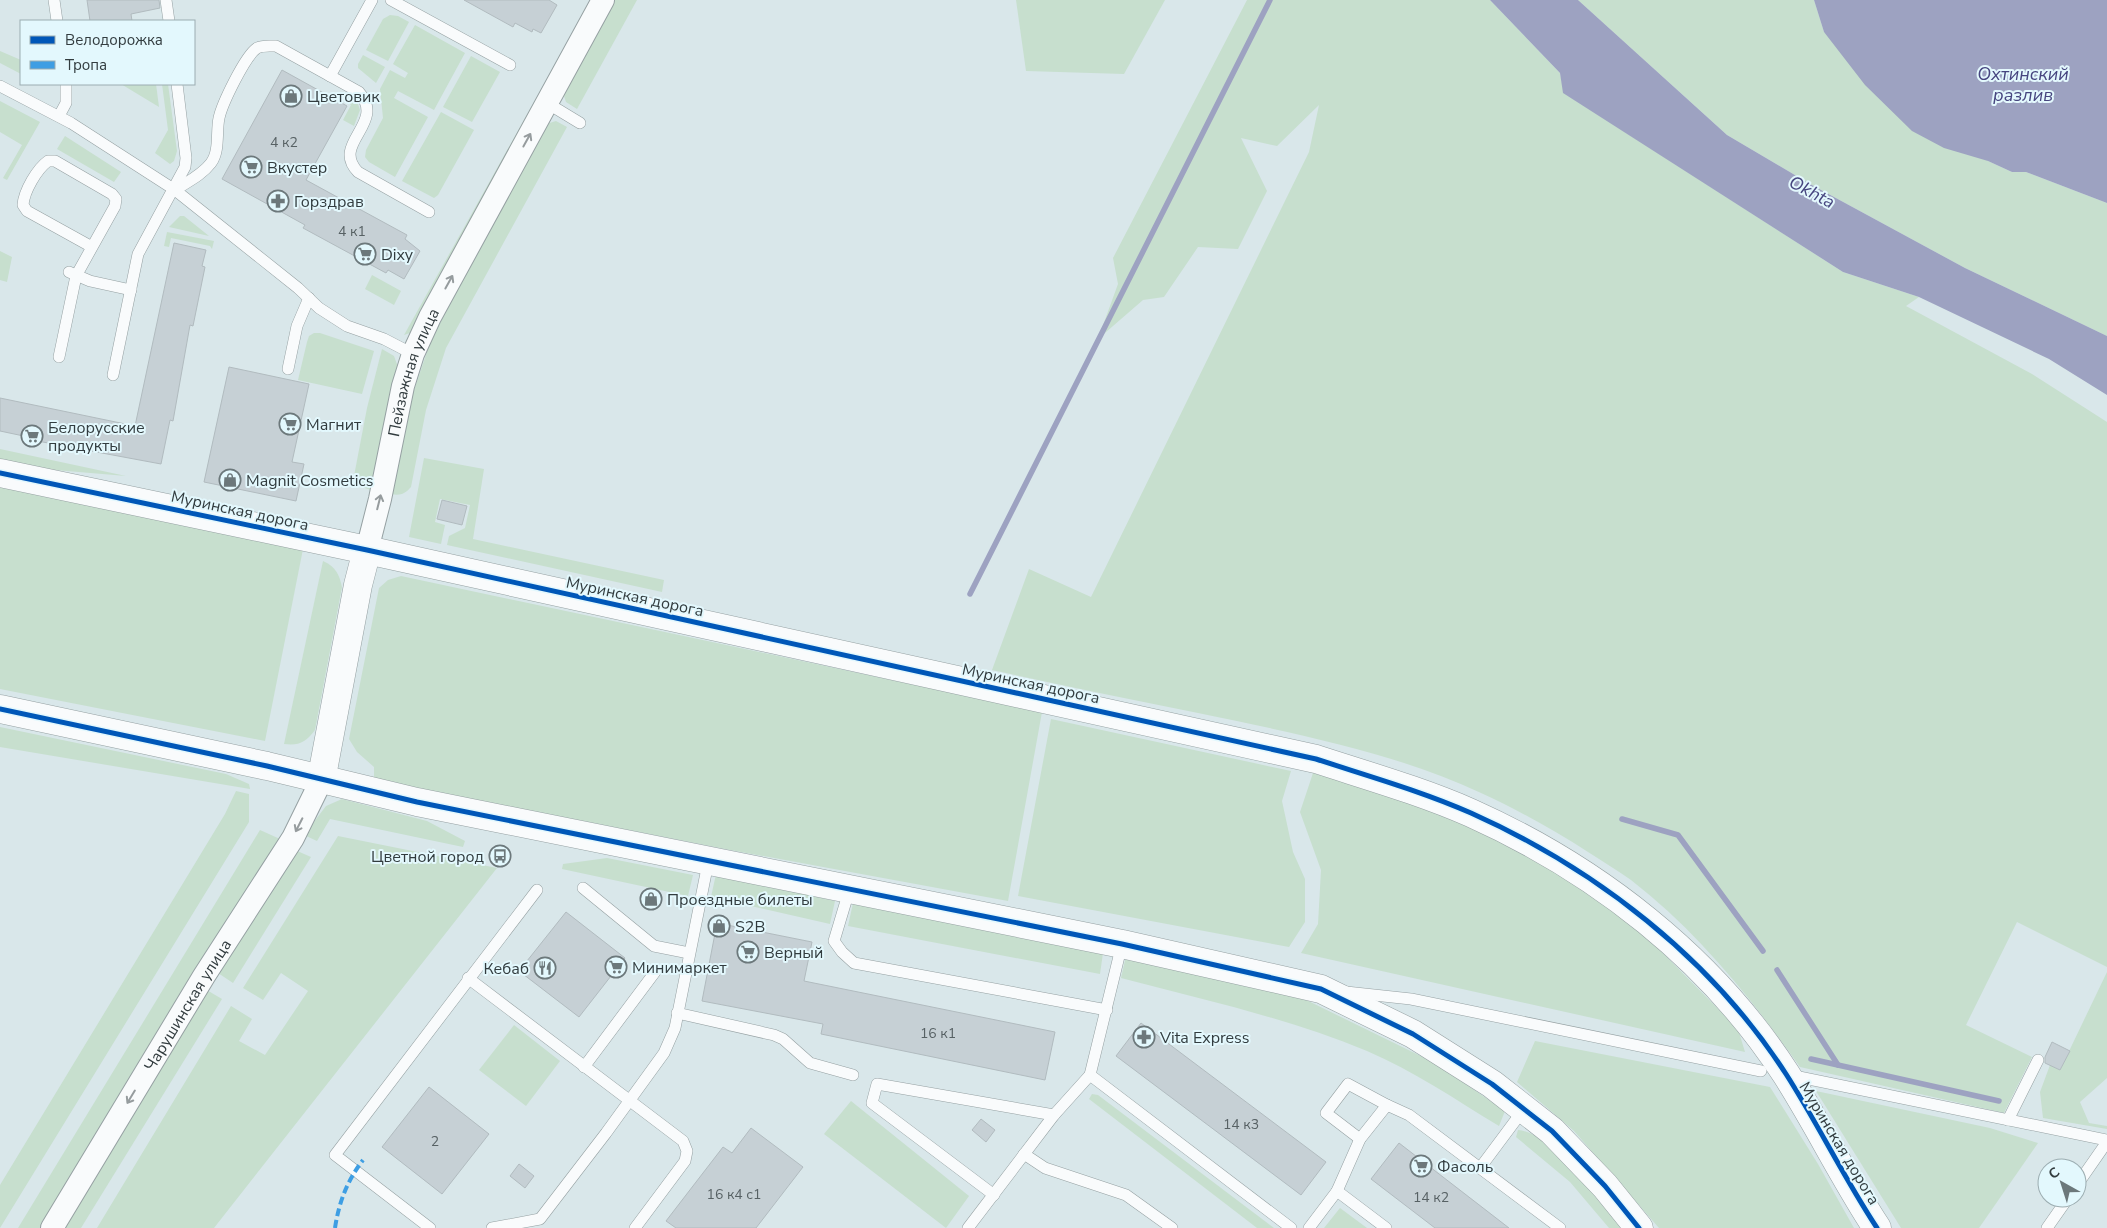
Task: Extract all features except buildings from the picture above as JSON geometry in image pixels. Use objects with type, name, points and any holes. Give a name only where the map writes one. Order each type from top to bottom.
[{"type":"street","name":"Пейзажная улица","points":[[321,781],[358,585],[380,500],[403,386],[414,354],[430,317],[603,0]]},
{"type":"street","name":"Муринская дорога","points":[[0,473],[367,550],[1316,759],[1397,785],[1471,814],[1564,862],[1675,943],[1746,1022],[1786,1074],[1877,1228]]},
{"type":"street","points":[[0,709],[267,766],[321,781],[708,863],[1122,944],[1321,989],[1412,1034],[1492,1084],[1552,1130],[1606,1186],[1639,1228]]},
{"type":"street","name":"Чарушинская улица","points":[[52,1228],[204,976],[292,838],[321,781]]},
{"type":"lane","points":[[54,0],[57,20]]},
{"type":"lane","points":[[166,0],[169,20]]},
{"type":"lane","points":[[330,76],[372,0]]},
{"type":"lane","points":[[392,0],[510,65]]},
{"type":"lane","points":[[175,190],[199,175],[212,162],[216,150],[219,118],[223,104],[250,55],[266,45],[276,46],[359,92],[365,99],[368,109],[366,119],[350,148],[349,157],[351,165],[358,172],[429,212]]},
{"type":"lane","points":[[59,116],[66,103],[66,85]]},
{"type":"lane","points":[[113,375],[138,254],[175,190],[183,172],[186,158],[177,85]]},
{"type":"lane","points":[[0,86],[59,116],[175,190],[309,298],[347,326],[384,339],[414,354]]},
{"type":"lane","points":[[548,103],[580,123]]},
{"type":"lane","points":[[59,357],[72,274],[92,247],[116,206],[116,199],[112,194],[55,161],[48,161],[38,173],[24,198],[23,205],[27,210],[92,247]]},
{"type":"lane","points":[[72,274],[90,281],[131,290]]},
{"type":"lane","points":[[288,369],[297,326],[309,298]]},
{"type":"lane","points":[[492,1228],[540,1223],[664,1054],[674,1028],[708,863]]},
{"type":"lane","points":[[583,888],[654,946],[689,953]]},
{"type":"lane","points":[[430,1228],[335,1155],[468,978],[537,890]]},
{"type":"lane","points":[[849,891],[834,940],[842,952],[854,963],[1107,1010]]},
{"type":"lane","points":[[968,1228],[1054,1115],[1090,1076],[1122,944]]},
{"type":"lane","points":[[584,1067],[655,972]]},
{"type":"lane","points":[[468,978],[683,1141],[687,1151],[685,1161],[636,1228]]},
{"type":"lane","points":[[1321,989],[1412,999],[1761,1071]]},
{"type":"lane","points":[[677,1014],[774,1035],[783,1039],[810,1063],[853,1075]]},
{"type":"lane","points":[[2008,1120],[2038,1060]]},
{"type":"lane","points":[[1090,1076],[1291,1228]]},
{"type":"lane","points":[[1799,1077],[2107,1141],[2087,1170]]},
{"type":"lane","points":[[994,1195],[872,1103],[877,1084],[1054,1115]]},
{"type":"lane","points":[[1360,1140],[1326,1113],[1348,1084],[1387,1106],[1408,1115],[1560,1228]]},
{"type":"lane","points":[[1309,1228],[1337,1191],[1360,1140],[1387,1106]]},
{"type":"lane","points":[[1480,1168],[1524,1109]]},
{"type":"lane","points":[[1024,1154],[1045,1168],[1126,1195],[1172,1228]]},
{"type":"lane","points":[[1337,1191],[1386,1228]]},
{"type":"lane","points":[[2047,1228],[2061,1208]]},
{"type":"green space","points":[[591,0],[410,333],[404,335]]},
{"type":"green space","points":[[614,0],[637,0],[577,109],[566,102],[563,93]]},
{"type":"green space","points":[[1016,0],[1165,0],[1124,74],[1026,71]]},
{"type":"green space","points":[[1247,0],[1490,0],[1560,73],[1564,93],[1843,272],[1919,297],[1906,306],[2032,374],[2107,422],[2107,967],[2017,922],[1966,1025],[2032,1057],[2004,1113],[1800,1067],[1743,991],[1679,921],[1655,900],[1615,869],[1549,828],[1481,793],[1414,766],[1342,745],[992,670],[1029,569],[1091,597],[1309,152],[1319,105],[1277,146],[1241,138],[1267,191],[1238,249],[1198,247],[1164,297],[1143,300],[1098,339],[1118,284],[1113,258]]},
{"type":"green space","points":[[1578,0],[1814,0],[1824,32],[1988,161],[2012,172],[2026,172],[2107,203],[2107,336],[1965,268],[1810,184],[1727,135]]},
{"type":"green space","points":[[390,15],[398,16],[409,22],[388,61],[366,50],[383,19]]},
{"type":"green space","points":[[415,25],[465,53],[434,110],[398,91],[394,98],[428,117],[395,177],[369,162],[365,157],[366,150],[383,118],[380,89],[390,70],[405,78],[408,73],[393,64]]},
{"type":"green space","points":[[0,51],[20,60],[20,73],[0,63]]},
{"type":"green space","points":[[363,55],[385,67],[376,83],[358,68]]},
{"type":"green space","points":[[471,56],[500,72],[472,122],[443,107]]},
{"type":"green space","points":[[123,85],[156,85],[159,107]]},
{"type":"green space","points":[[162,85],[168,85],[177,151],[174,161],[170,164],[155,153],[168,130]]},
{"type":"green space","points":[[351,98],[358,104],[360,110],[354,126],[343,120],[351,105],[348,102]]},
{"type":"green space","points":[[0,101],[40,122],[7,180],[3,178],[22,145],[0,132]]},
{"type":"green space","points":[[441,112],[474,130],[438,195],[434,198],[402,181]]},
{"type":"green space","points":[[556,121],[567,127],[446,348],[426,410],[411,487],[402,494],[391,494],[409,405],[431,340],[546,124]]},
{"type":"green space","points":[[65,136],[121,172],[114,182],[57,149]]},
{"type":"green space","points":[[180,216],[184,216],[209,236],[169,227]]},
{"type":"green space","points":[[167,232],[214,241],[212,249],[210,246],[171,238],[169,247],[164,246]]},
{"type":"green space","points":[[0,251],[12,257],[7,282],[0,280]]},
{"type":"green space","points":[[372,275],[401,291],[394,305],[365,289]]},
{"type":"green space","points":[[314,333],[320,333],[374,351],[362,394],[298,380],[309,336]]},
{"type":"green space","points":[[382,349],[394,356],[398,367],[372,490],[361,486],[354,476],[367,408]]},
{"type":"green space","points":[[0,449],[126,476],[43,469],[0,460]]},
{"type":"green space","points":[[424,458],[484,469],[473,539],[664,580],[662,592],[447,545],[449,536],[465,528],[470,505],[440,499],[435,522],[445,525],[441,544],[409,537]]},
{"type":"green space","points":[[0,486],[303,549],[265,741],[0,689]]},
{"type":"green space","points":[[323,561],[336,571],[342,587],[315,730],[302,742],[284,744]]},
{"type":"green space","points":[[401,576],[1042,712],[1008,901],[730,850],[374,780],[374,767],[357,752],[349,739],[379,588],[388,580]]},
{"type":"green space","points":[[1051,719],[1291,771],[1282,801],[1293,852],[1305,879],[1305,922],[1289,947],[1018,896]]},
{"type":"green space","points":[[0,727],[226,774],[249,784],[250,789],[0,747]]},
{"type":"green space","points":[[1313,773],[1394,797],[1506,841],[1566,876],[1649,939],[1738,1029],[1745,1052],[1301,953],[1318,924],[1321,870],[1300,812]]},
{"type":"green space","points":[[236,791],[249,794],[249,822],[0,1228],[0,1185],[225,814]]},
{"type":"green space","points":[[342,799],[427,821],[465,841],[463,847],[330,819],[317,841],[304,835],[326,806]]},
{"type":"green space","points":[[260,830],[280,839],[43,1228],[18,1228]]},
{"type":"green space","points":[[338,836],[497,868],[214,1228],[97,1228],[231,1006],[252,1019],[239,1041],[265,1055],[308,991],[281,973],[263,1000],[243,988]]},
{"type":"green space","points":[[295,850],[311,857],[233,983],[218,973]]},
{"type":"green space","points":[[607,858],[693,875],[688,896],[562,869],[563,864]]},
{"type":"green space","points":[[716,874],[835,901],[830,924],[711,897]]},
{"type":"green space","points":[[853,903],[1103,953],[1100,974],[848,926]]},
{"type":"green space","points":[[1126,956],[1292,993],[1435,1063],[1505,1111],[1499,1126],[1401,1068],[1337,1039],[1246,1010],[1121,978]]},
{"type":"green space","points":[[2107,972],[2107,1078],[2080,1102],[2089,1123],[2107,1126],[2107,1129],[2043,1118],[2040,1092],[2050,1065],[2060,1070]]},
{"type":"green space","points":[[205,989],[222,999],[81,1228],[58,1228]]},
{"type":"green space","points":[[514,1025],[560,1061],[526,1106],[479,1070]]},
{"type":"green space","points":[[1535,1041],[1770,1087],[1818,1164],[1854,1228],[1659,1228],[1574,1131],[1517,1082]]},
{"type":"green space","points":[[1816,1091],[1990,1128],[2038,1143],[1979,1228],[1901,1228]]},
{"type":"green space","points":[[1092,1094],[1098,1095],[1274,1228],[1257,1228],[1089,1099]]},
{"type":"green space","points":[[851,1101],[969,1196],[946,1228],[824,1134]]},
{"type":"green space","points":[[1518,1130],[1546,1142],[1561,1155],[1591,1186],[1625,1228],[1609,1228],[1570,1182],[1516,1137]]},
{"type":"green space","points":[[1340,1208],[1367,1228],[1324,1228]]},
{"type":"water","name":"Okhta","points":[[1490,0],[1578,0],[1727,135],[1810,184],[1965,268],[2107,336],[2107,395],[2049,359],[1919,297],[1843,272],[1563,93],[1560,73]]},
{"type":"water","name":"Охтинский разлив","points":[[1814,0],[2107,0],[2107,203],[2026,172],[2012,172],[1988,161],[1944,148],[1912,131],[1865,85],[1824,32]]},
{"type":"waterway","points":[[970,594],[1270,0]]},
{"type":"waterway","points":[[1622,819],[1678,835],[1763,951]]},
{"type":"waterway","points":[[1777,970],[1838,1065]]},
{"type":"waterway","points":[[1811,1059],[1999,1101]]},
{"type":"marked path","points":[[335,1228],[344,1192],[363,1160]]},
{"type":"cycle path","points":[[0,473],[367,550],[1316,759],[1452,805],[1517,836],[1562,861],[1606,890],[1647,921],[1686,955],[1723,992],[1756,1032],[1786,1074],[1877,1228]]},
{"type":"cycle path","points":[[0,709],[267,766],[417,802],[1122,944],[1321,989],[1413,1034],[1492,1084],[1552,1131],[1605,1186],[1639,1228]]},
{"type":"place","name":"Цветовик","points":[[291,96]]},
{"type":"place","name":"Вкустер","points":[[251,167]]},
{"type":"place","name":"Горздрав","points":[[278,201]]},
{"type":"place","name":"Dixy","points":[[365,254]]},
{"type":"place","name":"Магнит","points":[[290,424]]},
{"type":"place","name":"Белорусские продукты","points":[[32,436]]},
{"type":"place","name":"Magnit Cosmetics","points":[[230,480]]},
{"type":"place","name":"Цветной город","points":[[500,856]]},
{"type":"place","name":"Проездные билеты","points":[[651,899]]},
{"type":"place","name":"S2B","points":[[719,926]]},
{"type":"place","name":"Верный","points":[[748,952]]},
{"type":"place","name":"Минимаркет","points":[[616,967]]},
{"type":"place","name":"Кебаб","points":[[545,968]]},
{"type":"place","name":"Vita Express","points":[[1144,1037]]},
{"type":"place","name":"Фасоль","points":[[1421,1166]]}]
